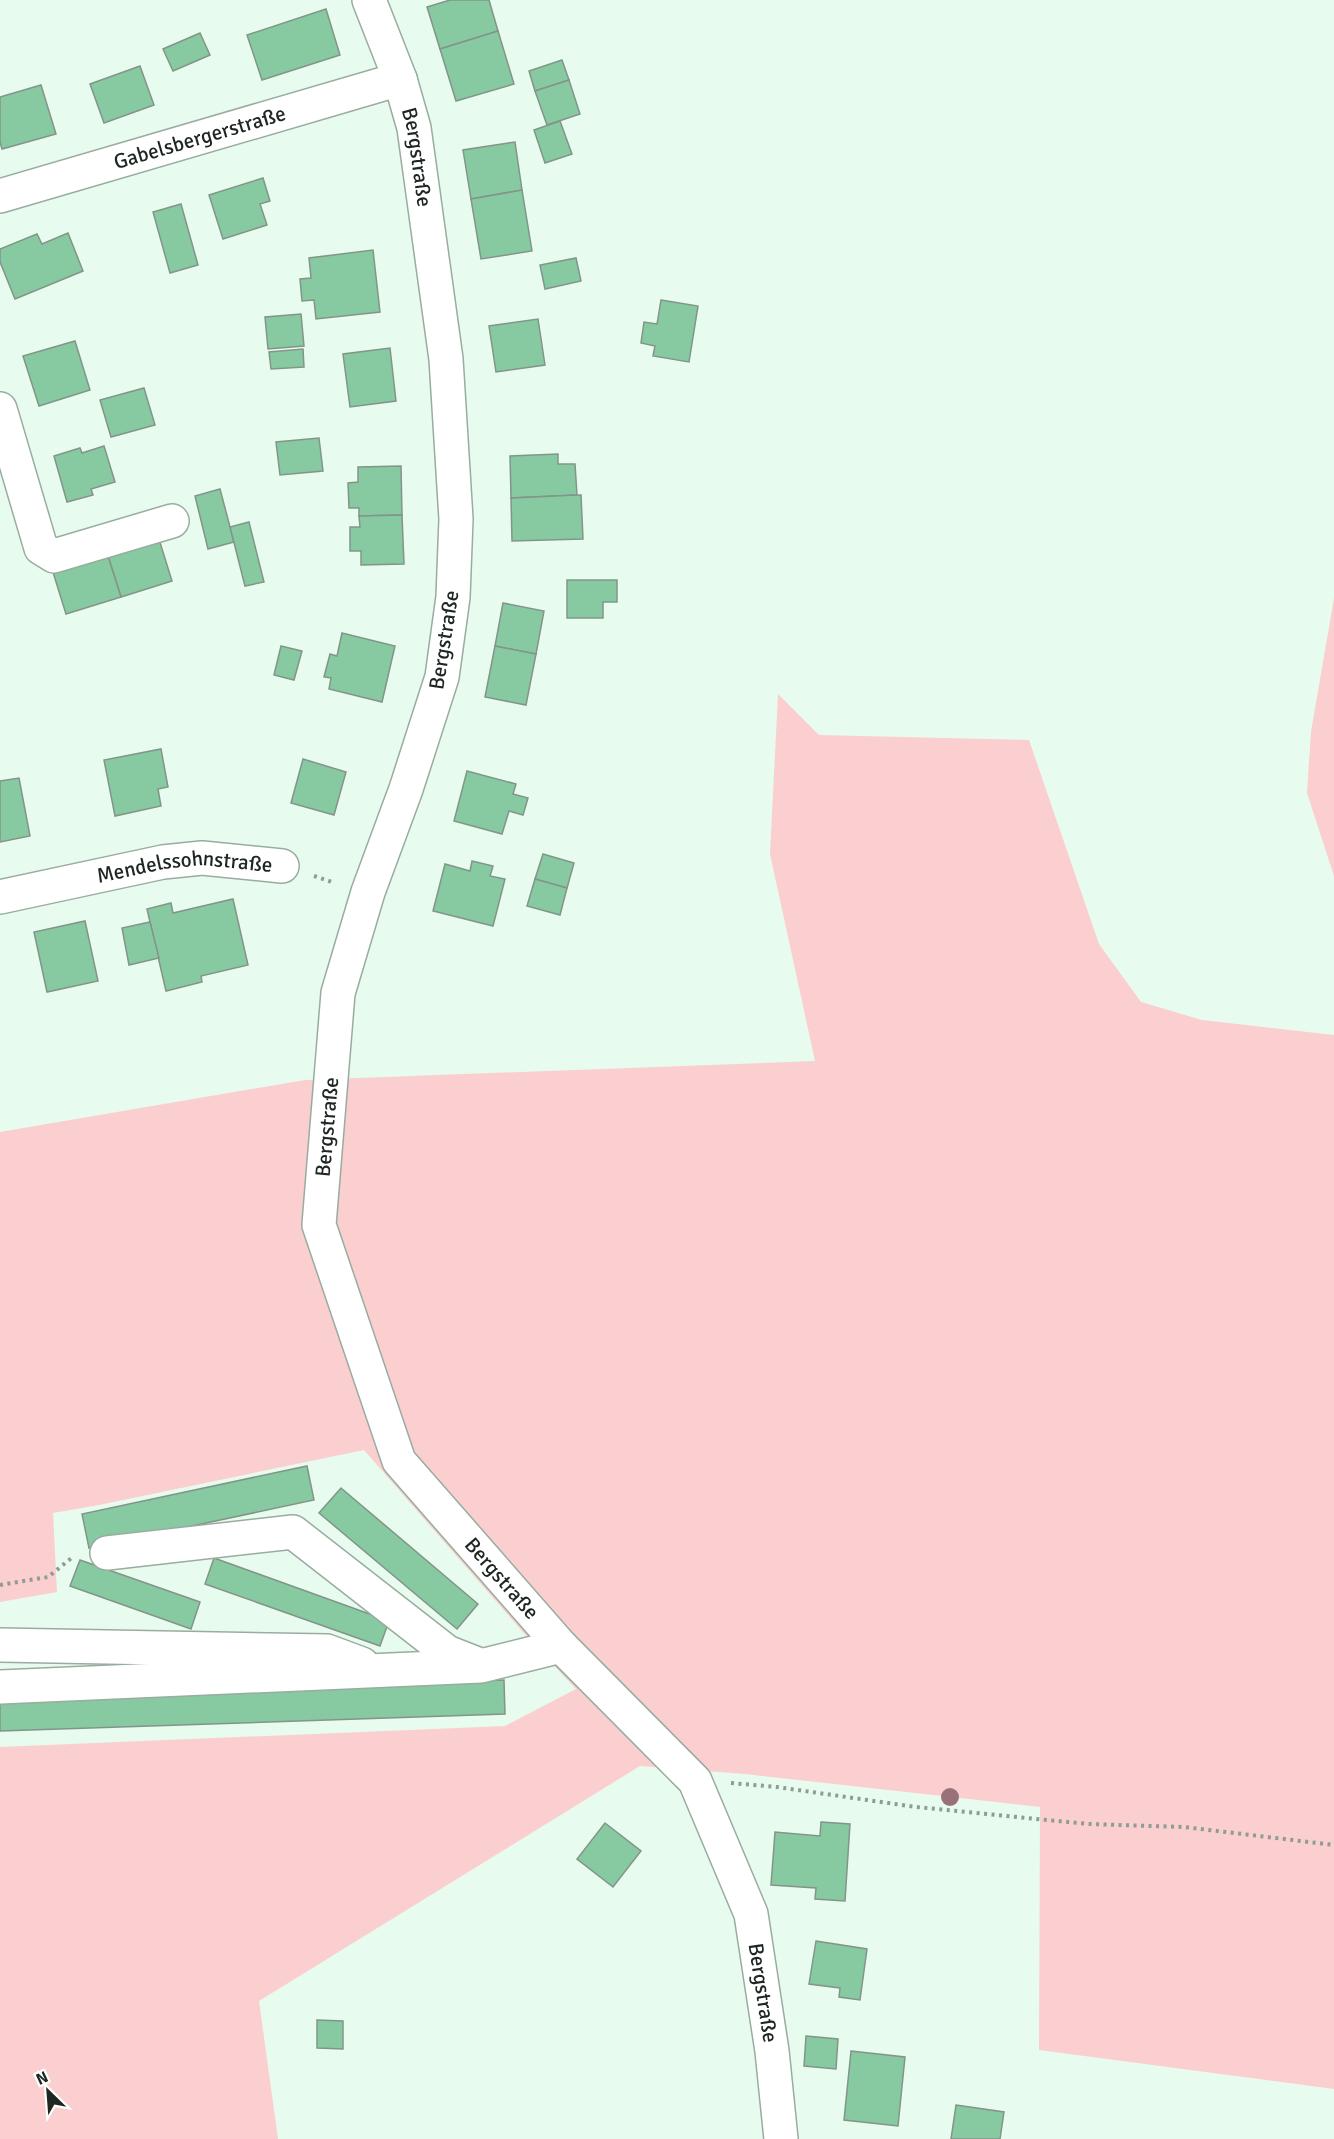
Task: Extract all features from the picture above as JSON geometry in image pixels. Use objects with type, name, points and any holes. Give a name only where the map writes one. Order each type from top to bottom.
[{"type":"street","name":"Bergstraße","points":[[369,0],[400,79],[414,128],[446,359],[456,519],[453,597],[442,677],[406,789],[368,892],[338,993],[319,1225],[399,1461],[561,1646],[695,1781],[751,1914],[774,2059],[781,2139]]},
{"type":"street","name":"Gabelsbergerstraße","points":[[0,196],[400,79]]},
{"type":"street","points":[[0,409],[40,548],[54,556],[172,521]]},
{"type":"street","name":"Mendelssohnstraße","points":[[0,897],[172,861],[202,858],[282,866]]},
{"type":"street","points":[[107,1553],[293,1532],[447,1652],[482,1666]]},
{"type":"street","points":[[0,1645],[327,1651],[383,1671]]},
{"type":"street","points":[[0,1687],[482,1666],[561,1646]]},
{"type":"path","name":"Mendelssohnstraße","points":[[282,866],[368,892]]},
{"type":"path","points":[[0,1585],[48,1577],[73,1556],[107,1553]]},
{"type":"path","points":[[695,1781],[777,1787],[916,1807],[1076,1822],[1185,1827],[1334,1845]]},
{"type":"shaded area","points":[[1334,598],[1334,876],[1307,793],[1311,732]]},
{"type":"shaded area","points":[[778,694],[819,735],[1029,740],[1099,944],[1141,1002],[1202,1020],[1334,1035],[1334,2089],[1039,2050],[1040,1807],[745,1774],[640,1766],[259,2001],[278,2139],[0,2139],[0,1747],[505,1726],[576,1689],[528,1638],[364,1450],[53,1513],[57,1592],[0,1602],[0,1132],[305,1080],[815,1061],[770,854]]},
{"type":"building","points":[[450,0],[489,0],[498,31],[440,49],[427,7]]},
{"type":"building","points":[[326,9],[340,55],[262,80],[247,35]]},
{"type":"building","points":[[498,31],[514,84],[456,101],[440,49]]},
{"type":"building","points":[[200,33],[210,55],[173,71],[163,49]]},
{"type":"building","points":[[562,60],[569,80],[535,91],[529,71]]},
{"type":"building","points":[[140,66],[154,105],[104,123],[90,84]]},
{"type":"building","points":[[569,80],[580,114],[547,125],[535,91]]},
{"type":"building","points":[[41,85],[56,134],[2,149],[0,97]]},
{"type":"building","points":[[560,121],[572,154],[545,163],[534,130]]},
{"type":"building","points":[[515,142],[522,190],[471,199],[463,150]]},
{"type":"building","points":[[263,178],[270,201],[260,204],[267,225],[223,239],[209,195]]},
{"type":"building","points":[[522,190],[532,251],[481,259],[471,199]]},
{"type":"building","points":[[181,204],[198,265],[170,273],[153,212]]},
{"type":"building","points":[[68,233],[83,271],[15,299],[0,262],[0,249],[37,234],[42,244]]},
{"type":"building","points":[[373,250],[380,312],[316,319],[314,300],[302,301],[300,279],[311,278],[309,258]]},
{"type":"building","points":[[576,258],[581,281],[545,289],[540,265]]},
{"type":"building","points":[[661,300],[698,306],[689,362],[653,356],[655,346],[641,343],[644,322],[657,324]]},
{"type":"building","points":[[301,314],[304,346],[268,349],[265,317]]},
{"type":"building","points":[[538,319],[545,365],[496,372],[489,326]]},
{"type":"building","points":[[75,341],[90,390],[39,406],[23,356]]},
{"type":"building","points":[[390,348],[396,401],[350,407],[343,354]]},
{"type":"building","points":[[303,349],[304,367],[271,369],[269,352]]},
{"type":"building","points":[[144,388],[155,425],[111,437],[100,400]]},
{"type":"building","points":[[319,438],[323,471],[280,475],[276,442]]},
{"type":"building","points":[[104,446],[115,482],[91,489],[93,495],[67,502],[54,456],[80,448],[82,453]]},
{"type":"building","points":[[558,454],[558,464],[575,464],[577,495],[511,498],[510,456]]},
{"type":"building","points":[[401,466],[402,515],[359,516],[359,508],[349,508],[348,483],[358,482],[358,467]]},
{"type":"building","points":[[220,489],[234,542],[208,549],[195,496]]},
{"type":"building","points":[[581,495],[583,539],[512,541],[511,498]]},
{"type":"building","points":[[402,515],[404,564],[361,565],[361,551],[350,551],[350,527],[360,527],[359,516]]},
{"type":"building","points":[[249,522],[264,582],[245,586],[230,527]]},
{"type":"building","points":[[158,536],[172,581],[121,597],[107,553]]},
{"type":"building","points":[[107,553],[121,597],[66,614],[52,569]]},
{"type":"building","points":[[567,580],[617,580],[617,602],[603,602],[603,618],[567,618]]},
{"type":"building","points":[[503,603],[544,611],[536,654],[495,646]]},
{"type":"building","points":[[342,633],[395,646],[382,702],[329,689],[331,678],[324,677],[330,654],[337,656]]},
{"type":"building","points":[[281,646],[302,651],[294,680],[274,675]]},
{"type":"building","points":[[495,646],[536,654],[526,705],[485,697]]},
{"type":"building","points":[[161,749],[168,787],[158,789],[161,806],[115,816],[104,760]]},
{"type":"building","points":[[303,759],[346,772],[334,815],[291,803]]},
{"type":"building","points":[[467,771],[516,784],[513,794],[528,798],[523,815],[509,811],[502,834],[454,821]]},
{"type":"building","points":[[19,778],[30,836],[0,842],[0,781]]},
{"type":"building","points":[[543,854],[574,863],[567,888],[535,879]]},
{"type":"building","points":[[472,861],[493,866],[490,876],[505,879],[493,926],[433,911],[445,864],[470,871]]},
{"type":"building","points":[[535,879],[567,888],[560,915],[527,906]]},
{"type":"building","points":[[233,899],[248,965],[201,976],[202,982],[166,991],[147,909],[171,903],[173,913]]},
{"type":"building","points":[[85,921],[98,981],[47,992],[34,932]]},
{"type":"building","points":[[150,922],[159,958],[129,965],[122,928]]},
{"type":"building","points":[[307,1466],[314,1500],[89,1548],[82,1514]]},
{"type":"building","points":[[341,1488],[478,1604],[457,1629],[319,1513]]},
{"type":"building","points":[[214,1558],[389,1621],[380,1646],[205,1584]]},
{"type":"building","points":[[80,1560],[200,1602],[191,1629],[70,1586]]},
{"type":"building","points":[[504,1680],[505,1714],[0,1731],[0,1698]]},
{"type":"building","points":[[821,1822],[850,1824],[845,1901],[815,1899],[816,1888],[771,1885],[775,1832],[820,1836]]},
{"type":"building","points":[[605,1823],[641,1851],[613,1887],[577,1859]]},
{"type":"building","points":[[816,1941],[867,1949],[860,2000],[839,1997],[840,1988],[809,1984]]},
{"type":"building","points":[[317,2020],[343,2021],[343,2049],[317,2048]]},
{"type":"building","points":[[806,2036],[838,2039],[836,2069],[804,2066]]},
{"type":"building","points":[[851,2051],[905,2057],[898,2126],[844,2120]]},
{"type":"building","points":[[956,2105],[1004,2112],[1000,2139],[951,2139]]}]
